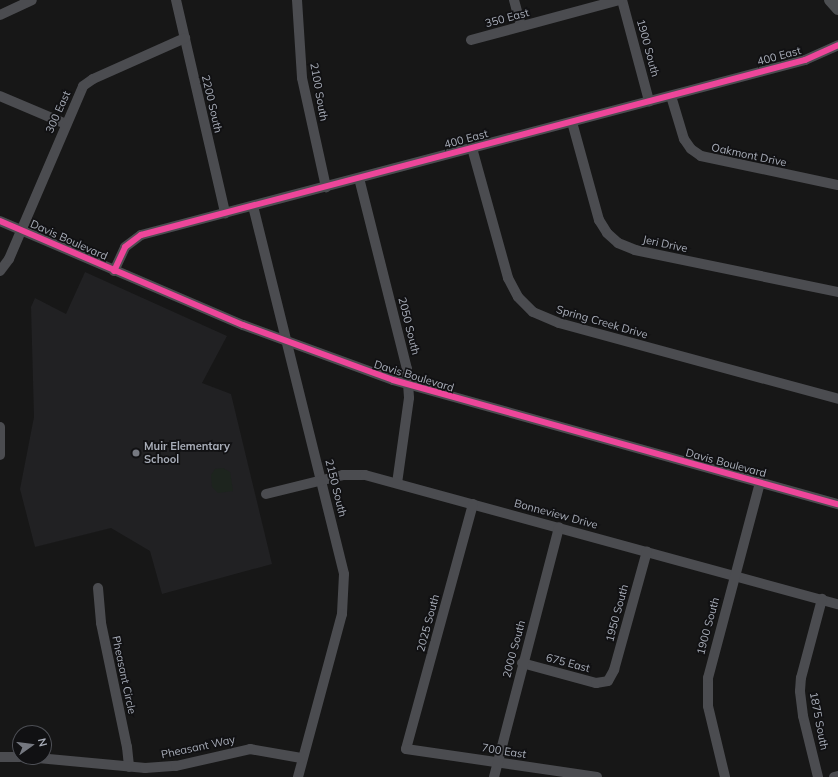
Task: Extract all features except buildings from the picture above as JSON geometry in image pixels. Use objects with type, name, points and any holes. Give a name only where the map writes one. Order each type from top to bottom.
[{"type":"main road","points":[[830,0],[838,9]]},
{"type":"street","points":[[0,15],[32,0]]},
{"type":"street","name":"2200 South","points":[[176,0],[225,213]]},
{"type":"street","name":"2100 South","points":[[297,0],[302,78],[326,187]]},
{"type":"street","points":[[514,0],[521,26]]},
{"type":"street","name":"350 East","points":[[471,40],[621,0]]},
{"type":"street","name":"1900 South","points":[[621,0],[650,101]]},
{"type":"street","name":"300 East","points":[[21,230],[80,90],[89,81],[170,43],[185,38]]},
{"type":"street","name":"400 East","points":[[114,271],[125,248],[135,238],[805,60],[838,45]]},
{"type":"street","points":[[0,96],[66,124]]},
{"type":"street","name":"Oakmont Drive","points":[[671,96],[684,139],[691,149],[701,156],[838,185]]},
{"type":"street","name":"Jeri Drive","points":[[572,122],[598,220],[607,233],[618,243],[635,250],[838,292]]},
{"type":"street","name":"Spring Creek Drive","points":[[472,148],[508,278],[518,297],[533,312],[559,323],[838,399]]},
{"type":"street","name":"2050 South","points":[[359,178],[403,352],[408,385],[409,398],[397,483]]},
{"type":"street","name":"2150 South","points":[[253,206],[343,567],[344,601],[301,758],[298,777]]},
{"type":"street","name":"Davis Boulevard","points":[[0,221],[114,271],[288,343],[408,385],[838,504]]},
{"type":"street","points":[[0,271],[7,263],[21,230]]},
{"type":"street","points":[[0,427],[0,455]]},
{"type":"street","name":"Bonneview Drive","points":[[266,494],[322,480],[354,474],[397,483],[838,604]]},
{"type":"street","name":"1900 South","points":[[725,777],[708,706],[708,678],[760,483]]},
{"type":"street","name":"2025 South","points":[[406,749],[473,504]]},
{"type":"street","name":"2000 South","points":[[494,777],[496,762],[559,527]]},
{"type":"street","name":"1950 South","points":[[608,681],[614,670],[647,551]]},
{"type":"street","name":"Pheasant Circle","points":[[98,588],[101,623],[128,747],[129,767]]},
{"type":"street","name":"1875 South","points":[[818,777],[803,716],[800,691],[801,678],[822,599]]},
{"type":"street","name":"675 East","points":[[522,663],[596,683],[608,681]]},
{"type":"street","name":"Pheasant Way","points":[[52,759],[129,767],[176,766],[250,749],[301,758]]},
{"type":"street","name":"700 East","points":[[406,749],[598,777]]},
{"type":"street","points":[[0,757],[12,757]]},
{"type":"street","points":[[834,777],[838,776]]},
{"type":"shaded area","name":"Muir Elementary School","points":[[85,272],[227,336],[202,383],[231,394],[272,564],[162,594],[150,551],[111,528],[35,547],[20,489],[34,417],[31,307],[35,298],[66,314]]},
{"type":"shaded area","points":[[223,468],[230,472],[233,491],[218,493],[212,487],[211,475],[215,469]]},
{"type":"cycle path","points":[[114,271],[125,247],[141,235],[805,60],[838,45]]},
{"type":"cycle path","points":[[0,221],[243,325],[393,380],[838,504]]},
{"type":"place","name":"Muir Elementary School","points":[[136,453]]}]
